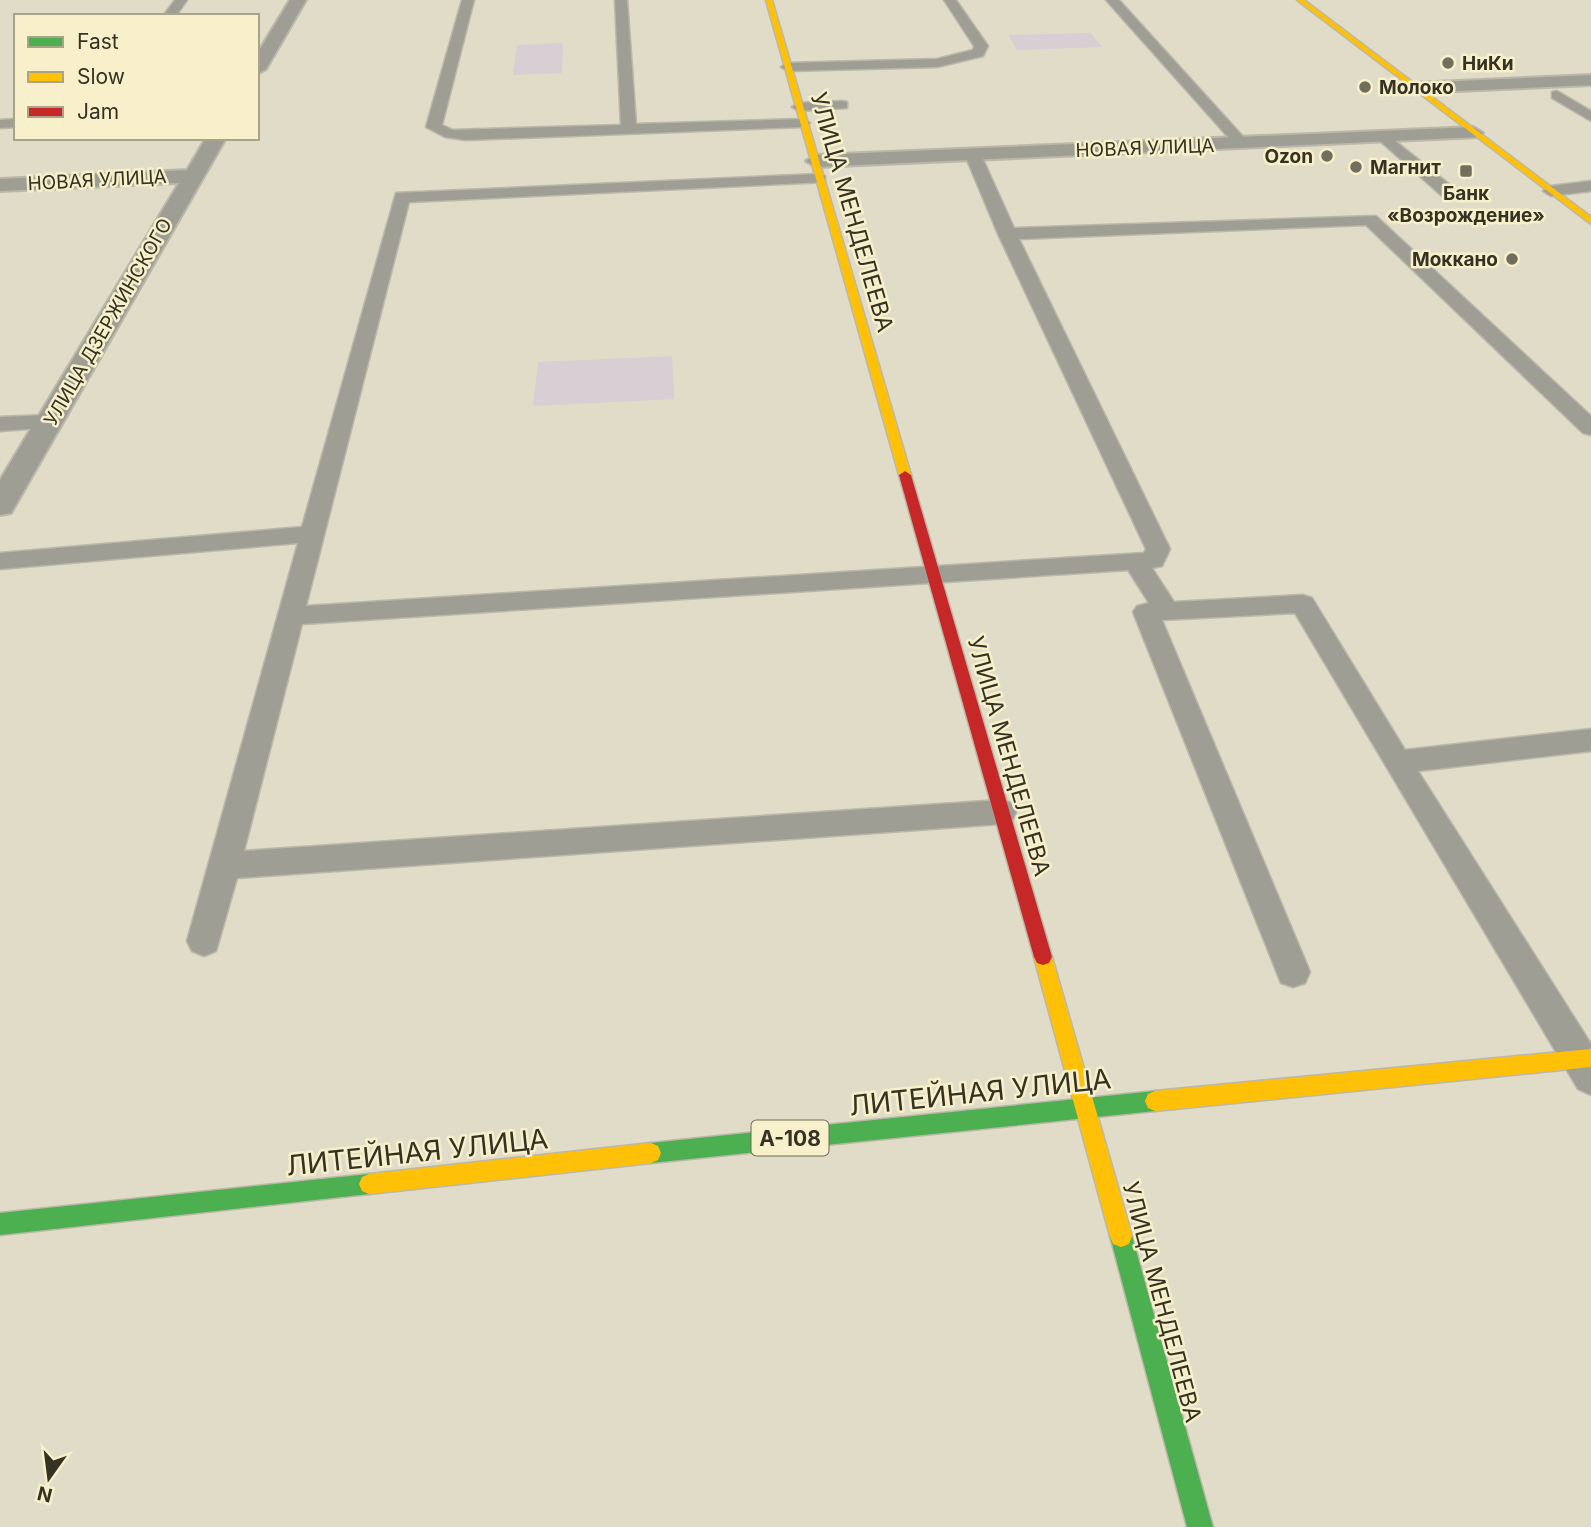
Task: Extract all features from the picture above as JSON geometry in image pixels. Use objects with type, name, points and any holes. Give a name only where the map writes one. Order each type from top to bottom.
[{"type":"main road","name":"УЛИЦА МЕНДЕЛЕЕВА","points":[[769,0],[1085,1107],[1200,1527]]},
{"type":"main road","points":[[1300,0],[1591,221]]},
{"type":"main road","name":"ЛИТЕЙНАЯ УЛИЦА","points":[[0,1224],[1085,1107],[1587,1065]]},
{"type":"street","points":[[259,66],[298,0]]},
{"type":"street","points":[[1413,88],[1591,80]]},
{"type":"street","name":"НОВАЯ УЛИЦА","points":[[817,170],[973,155],[1473,133]]},
{"type":"street","name":"УЛИЦА ДЗЕРЖИНСКОГО","points":[[0,506],[215,140]]},
{"type":"street","name":"НОВАЯ УЛИЦА","points":[[0,185],[193,176]]},
{"type":"lane","points":[[468,0],[434,127],[439,131],[466,135],[803,123]]},
{"type":"lane","points":[[621,0],[629,130]]},
{"type":"lane","points":[[788,67],[937,63],[978,53],[981,46],[950,0]]},
{"type":"lane","points":[[1112,0],[1242,144]]},
{"type":"lane","points":[[1591,99],[1561,97],[1591,117]]},
{"type":"lane","points":[[799,107],[842,105]]},
{"type":"lane","points":[[1384,137],[1449,193]]},
{"type":"lane","points":[[291,616],[1153,560],[1158,549],[1007,234],[973,155]]},
{"type":"lane","points":[[204,941],[402,197],[817,170]]},
{"type":"lane","points":[[1551,191],[1591,186]]},
{"type":"lane","points":[[1007,234],[1370,220],[1591,428]]},
{"type":"lane","points":[[0,424],[48,422]]},
{"type":"lane","points":[[0,562],[313,534]]},
{"type":"lane","points":[[1136,563],[1167,611]]},
{"type":"lane","points":[[1293,972],[1146,612],[1303,604],[1397,762],[1587,1065]]},
{"type":"lane","points":[[1397,762],[1591,740]]},
{"type":"lane","points":[[224,866],[1001,812]]},
{"type":"shaded area","points":[[1091,33],[1102,47],[1017,50],[1008,35]]},
{"type":"shaded area","points":[[563,43],[562,73],[513,75],[517,45]]},
{"type":"shaded area","points":[[672,356],[674,399],[533,406],[538,362]]},
{"type":"traffic: fast","points":[[651,1153],[1155,1101]]},
{"type":"traffic: fast","points":[[0,1224],[369,1184]]},
{"type":"traffic: fast","points":[[1121,1236],[1200,1527]]},
{"type":"traffic: slow","points":[[769,0],[905,475]]},
{"type":"traffic: slow","points":[[1300,0],[1591,221]]},
{"type":"traffic: slow","points":[[1043,957],[1121,1236]]},
{"type":"traffic: slow","points":[[1155,1101],[1591,1058]]},
{"type":"traffic: slow","points":[[369,1184],[651,1153]]},
{"type":"traffic: jam","points":[[905,475],[1043,957]]},
{"type":"place","name":"НиКи","points":[[1448,63]]},
{"type":"place","name":"Молоко","points":[[1365,87]]},
{"type":"place","name":"Ozon","points":[[1327,156]]},
{"type":"place","name":"Магнит","points":[[1356,167]]},
{"type":"place","name":"Банк «Возрождение»","points":[[1466,171]]},
{"type":"place","name":"Моккано","points":[[1512,259]]}]
